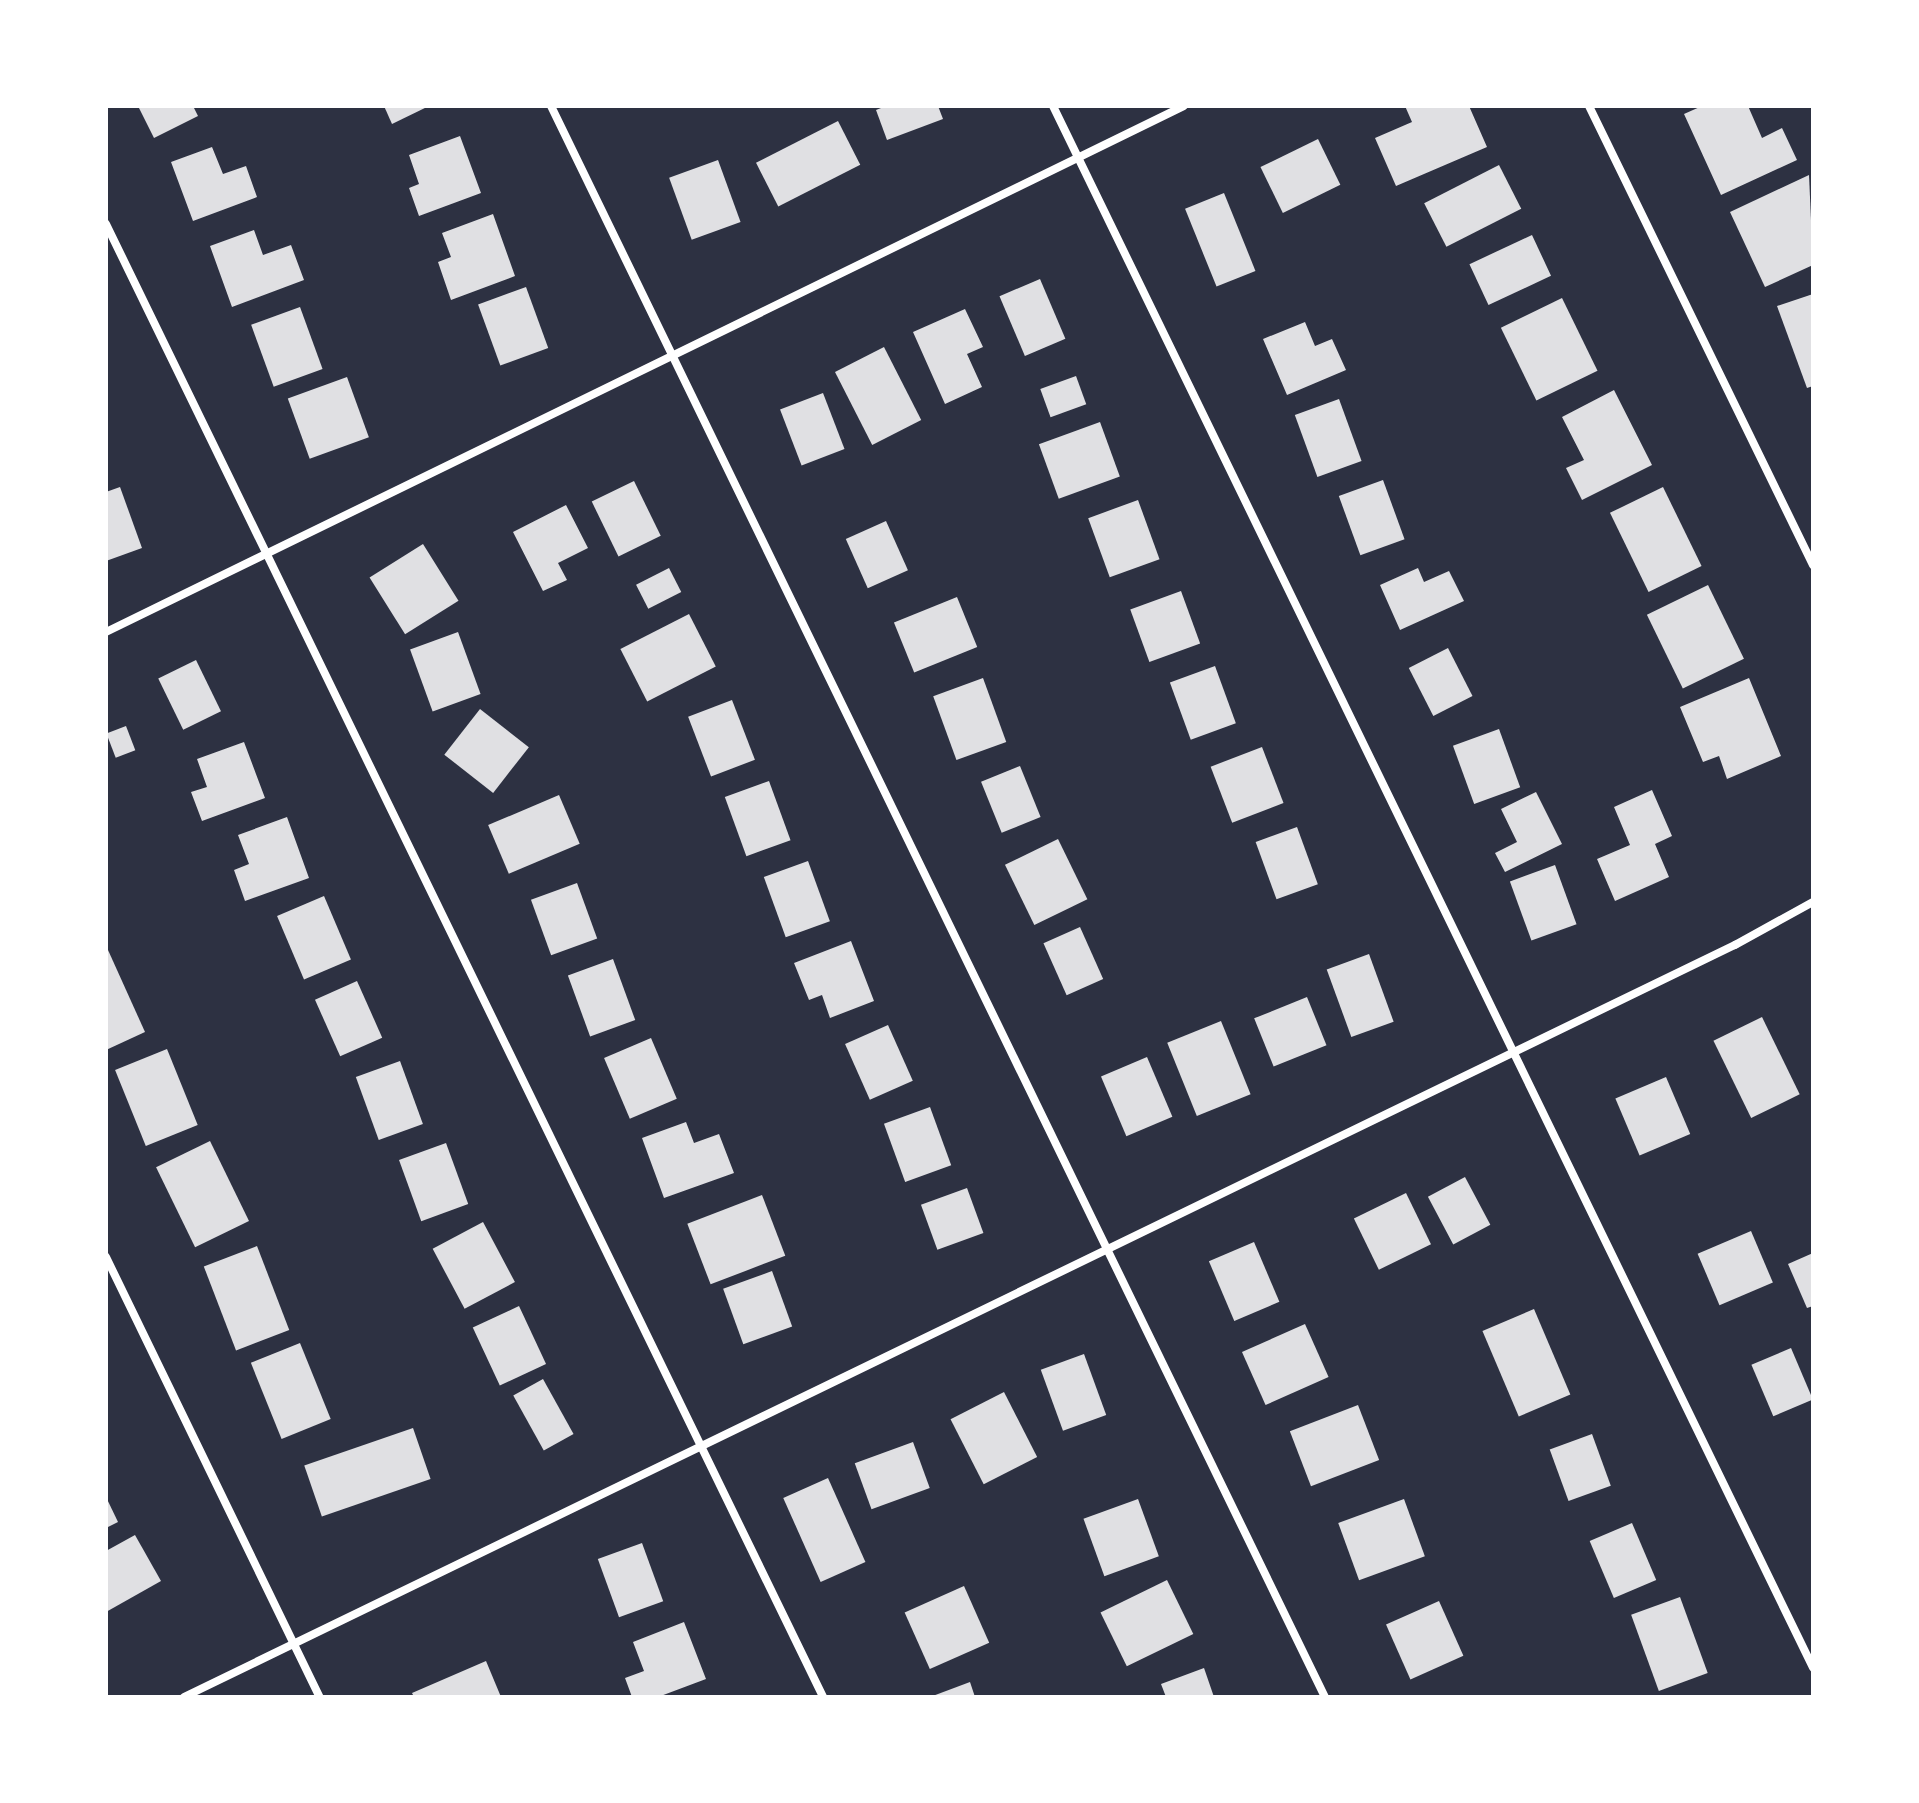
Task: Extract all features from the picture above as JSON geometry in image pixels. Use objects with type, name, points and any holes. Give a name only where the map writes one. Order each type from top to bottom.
[{"type":"street","points":[[551,106],[1325,1697]]},
{"type":"street","points":[[1053,106],[1813,1668]]},
{"type":"street","points":[[106,632],[1184,106]]},
{"type":"street","points":[[1589,106],[1813,565]]},
{"type":"street","points":[[106,224],[823,1697]]},
{"type":"street","points":[[184,1697],[1513,1052],[1813,902]]},
{"type":"street","points":[[106,1257],[320,1697]]},
{"type":"building","points":[[138,106],[193,106],[198,116],[154,138]]},
{"type":"building","points":[[384,106],[429,106],[392,124]]},
{"type":"building","points":[[886,106],[938,106],[943,119],[887,140],[876,110]]},
{"type":"building","points":[[1405,106],[1469,106],[1487,147],[1396,186],[1375,138],[1412,122]]},
{"type":"building","points":[[1702,106],[1748,106],[1762,138],[1782,128],[1797,160],[1721,195],[1684,114]]},
{"type":"building","points":[[838,121],[860,165],[778,206],[756,163]]},
{"type":"building","points":[[460,136],[481,193],[419,216],[409,188],[419,184],[409,155]]},
{"type":"building","points":[[1318,139],[1340,185],[1283,213],[1260,167]]},
{"type":"building","points":[[212,147],[223,174],[246,166],[257,197],[193,221],[171,162]]},
{"type":"building","points":[[718,160],[741,222],[692,240],[669,178]]},
{"type":"building","points":[[1499,165],[1521,209],[1446,247],[1424,203]]},
{"type":"building","points":[[1809,175],[1813,265],[1765,287],[1730,212]]},
{"type":"building","points":[[1224,193],[1255,271],[1217,287],[1185,209]]},
{"type":"building","points":[[493,214],[515,276],[451,300],[438,262],[451,257],[442,233]]},
{"type":"building","points":[[254,230],[263,255],[291,245],[304,280],[232,307],[210,246]]},
{"type":"building","points":[[1532,235],[1551,276],[1488,305],[1469,264]]},
{"type":"building","points":[[1040,279],[1065,339],[1025,356],[999,296]]},
{"type":"building","points":[[526,287],[548,348],[500,366],[478,304]]},
{"type":"building","points":[[1813,294],[1813,386],[1807,388],[1777,306]]},
{"type":"building","points":[[1562,298],[1598,371],[1536,401],[1501,328]]},
{"type":"building","points":[[300,307],[323,369],[274,387],[251,325]]},
{"type":"building","points":[[965,309],[983,347],[967,354],[982,387],[945,404],[913,332]]},
{"type":"building","points":[[1305,322],[1315,346],[1332,339],[1346,370],[1287,395],[1263,339]]},
{"type":"building","points":[[884,347],[921,420],[872,445],[835,372]]},
{"type":"building","points":[[1076,376],[1086,404],[1051,417],[1040,389]]},
{"type":"building","points":[[347,377],[369,437],[310,459],[288,399]]},
{"type":"building","points":[[1614,390],[1652,465],[1582,500],[1566,468],[1584,460],[1562,417]]},
{"type":"building","points":[[823,393],[845,449],[802,465],[780,409]]},
{"type":"building","points":[[1339,399],[1362,461],[1317,477],[1295,415]]},
{"type":"building","points":[[1100,422],[1120,477],[1059,499],[1039,444]]},
{"type":"building","points":[[1383,480],[1405,539],[1360,555],[1339,496]]},
{"type":"building","points":[[634,481],[661,536],[618,556],[592,502]]},
{"type":"building","points":[[120,487],[142,548],[106,561],[106,492]]},
{"type":"building","points":[[1663,487],[1702,566],[1649,592],[1610,513]]},
{"type":"building","points":[[1138,500],[1160,559],[1110,577],[1088,518]]},
{"type":"building","points":[[566,505],[588,548],[558,563],[567,580],[543,591],[513,532]]},
{"type":"building","points":[[886,521],[908,570],[868,588],[846,539]]},
{"type":"building","points":[[423,544],[459,601],[405,634],[370,577]]},
{"type":"building","points":[[669,568],[681,592],[648,609],[636,585]]},
{"type":"building","points":[[1418,568],[1424,582],[1449,571],[1464,601],[1400,630],[1380,585]]},
{"type":"building","points":[[1708,585],[1744,659],[1683,689],[1647,615]]},
{"type":"building","points":[[1181,591],[1200,644],[1149,662],[1130,609]]},
{"type":"building","points":[[957,597],[977,647],[914,673],[894,622]]},
{"type":"building","points":[[689,614],[716,667],[647,702],[620,649]]},
{"type":"building","points":[[458,632],[481,694],[433,711],[410,649]]},
{"type":"building","points":[[1448,648],[1473,696],[1433,716],[1409,668]]},
{"type":"building","points":[[196,660],[221,711],[183,730],[158,678]]},
{"type":"building","points":[[1215,666],[1236,723],[1191,740],[1170,682]]},
{"type":"building","points":[[983,678],[1006,742],[956,760],[933,696]]},
{"type":"building","points":[[1749,678],[1781,756],[1727,779],[1719,756],[1703,762],[1680,707]]},
{"type":"building","points":[[732,700],[755,760],[711,777],[688,717]]},
{"type":"building","points":[[480,709],[529,747],[493,793],[444,755]]},
{"type":"building","points":[[126,726],[135,750],[116,758],[106,734]]},
{"type":"building","points":[[1499,729],[1520,787],[1474,804],[1453,746]]},
{"type":"building","points":[[244,742],[265,798],[202,821],[191,792],[207,787],[197,759]]},
{"type":"building","points":[[1262,747],[1284,803],[1232,823],[1211,767]]},
{"type":"building","points":[[1020,766],[1041,817],[1002,833],[981,782]]},
{"type":"building","points":[[769,781],[791,840],[746,856],[725,797]]},
{"type":"building","points":[[1652,790],[1672,836],[1655,844],[1669,877],[1615,901],[1597,859],[1630,845],[1614,807]]},
{"type":"building","points":[[1536,792],[1562,844],[1505,872],[1495,853],[1517,842],[1501,809]]},
{"type":"building","points":[[559,795],[580,844],[509,874],[488,825]]},
{"type":"building","points":[[287,817],[309,878],[245,901],[234,870],[249,864],[238,835]]},
{"type":"building","points":[[1297,827],[1318,884],[1277,899],[1256,842]]},
{"type":"building","points":[[1058,839],[1087,899],[1034,925],[1005,865]]},
{"type":"building","points":[[808,861],[830,921],[786,937],[764,877]]},
{"type":"building","points":[[1555,865],[1577,924],[1531,941],[1510,881]]},
{"type":"building","points":[[577,883],[597,938],[551,955],[531,900]]},
{"type":"building","points":[[324,896],[351,960],[304,979],[277,916]]},
{"type":"building","points":[[1080,927],[1103,979],[1067,995],[1043,943]]},
{"type":"building","points":[[851,941],[874,1001],[830,1018],[822,995],[809,1000],[794,963]]},
{"type":"building","points":[[106,951],[145,1032],[106,1050]]},
{"type":"building","points":[[1369,954],[1394,1022],[1351,1037],[1327,969]]},
{"type":"building","points":[[613,959],[635,1020],[590,1036],[568,975]]},
{"type":"building","points":[[357,981],[382,1038],[340,1056],[315,1000]]},
{"type":"building","points":[[1307,997],[1326,1045],[1274,1067],[1254,1018]]},
{"type":"building","points":[[1762,1017],[1800,1094],[1751,1118],[1713,1041]]},
{"type":"building","points":[[1221,1021],[1251,1094],[1197,1116],[1167,1043]]},
{"type":"building","points":[[888,1025],[913,1081],[870,1100],[845,1044]]},
{"type":"building","points":[[651,1038],[677,1099],[630,1119],[604,1058]]},
{"type":"building","points":[[167,1049],[198,1125],[146,1146],[115,1070]]},
{"type":"building","points":[[1147,1057],[1172,1117],[1126,1136],[1101,1077]]},
{"type":"building","points":[[400,1061],[423,1124],[379,1140],[356,1077]]},
{"type":"building","points":[[1666,1077],[1690,1134],[1640,1156],[1615,1098]]},
{"type":"building","points":[[930,1107],[951,1165],[905,1182],[884,1124]]},
{"type":"building","points":[[686,1122],[694,1143],[719,1134],[734,1173],[664,1198],[642,1138]]},
{"type":"building","points":[[210,1141],[249,1221],[195,1247],[156,1167]]},
{"type":"building","points":[[446,1143],[468,1204],[421,1221],[399,1160]]},
{"type":"building","points":[[1465,1177],[1490,1225],[1453,1244],[1428,1197]]},
{"type":"building","points":[[967,1188],[983,1233],[937,1250],[921,1205]]},
{"type":"building","points":[[1406,1193],[1431,1244],[1379,1270],[1354,1218]]},
{"type":"building","points":[[762,1195],[785,1256],[711,1284],[687,1224]]},
{"type":"building","points":[[483,1222],[515,1282],[465,1309],[433,1249]]},
{"type":"building","points":[[1751,1231],[1773,1283],[1719,1305],[1698,1254]]},
{"type":"building","points":[[1254,1242],[1279,1302],[1234,1321],[1209,1261]]},
{"type":"building","points":[[257,1246],[289,1330],[236,1350],[204,1266]]},
{"type":"building","points":[[1813,1253],[1813,1306],[1807,1308],[1788,1264]]},
{"type":"building","points":[[772,1271],[792,1326],[743,1344],[723,1289]]},
{"type":"building","points":[[519,1306],[546,1364],[500,1386],[473,1328]]},
{"type":"building","points":[[1534,1309],[1570,1395],[1519,1416],[1482,1331]]},
{"type":"building","points":[[1305,1324],[1329,1377],[1266,1405],[1242,1352]]},
{"type":"building","points":[[300,1343],[331,1419],[282,1439],[251,1363]]},
{"type":"building","points":[[1791,1348],[1813,1400],[1773,1416],[1751,1365]]},
{"type":"building","points":[[1084,1354],[1106,1415],[1063,1431],[1041,1370]]},
{"type":"building","points":[[543,1379],[574,1434],[544,1451],[513,1395]]},
{"type":"building","points":[[1004,1392],[1037,1457],[984,1484],[951,1419]]},
{"type":"building","points":[[1358,1405],[1379,1460],[1311,1486],[1290,1431]]},
{"type":"building","points":[[413,1428],[431,1479],[322,1516],[304,1465]]},
{"type":"building","points":[[1592,1434],[1611,1486],[1569,1501],[1550,1449]]},
{"type":"building","points":[[913,1442],[930,1488],[871,1509],[855,1463]]},
{"type":"building","points":[[828,1478],[865,1562],[821,1582],[783,1498]]},
{"type":"building","points":[[106,1497],[118,1522],[106,1528]]},
{"type":"building","points":[[1138,1499],[1159,1556],[1104,1576],[1083,1519]]},
{"type":"building","points":[[1404,1499],[1425,1556],[1359,1580],[1338,1523]]},
{"type":"building","points":[[1632,1523],[1656,1580],[1614,1598],[1590,1541]]},
{"type":"building","points":[[135,1535],[161,1581],[106,1612],[106,1551]]},
{"type":"building","points":[[642,1543],[663,1601],[619,1617],[598,1559]]},
{"type":"building","points":[[1167,1580],[1193,1634],[1127,1666],[1100,1612]]},
{"type":"building","points":[[964,1586],[989,1643],[930,1669],[905,1612]]},
{"type":"building","points":[[1680,1597],[1708,1673],[1659,1691],[1631,1615]]},
{"type":"building","points":[[1439,1601],[1463,1656],[1410,1679],[1386,1625]]},
{"type":"building","points":[[684,1622],[706,1679],[658,1697],[632,1697],[625,1678],[644,1671],[633,1642]]},
{"type":"building","points":[[486,1661],[501,1697],[414,1697],[412,1693]]},
{"type":"building","points":[[1204,1668],[1214,1697],[1166,1697],[1161,1684]]},
{"type":"building","points":[[970,1682],[975,1697],[930,1697]]}]
